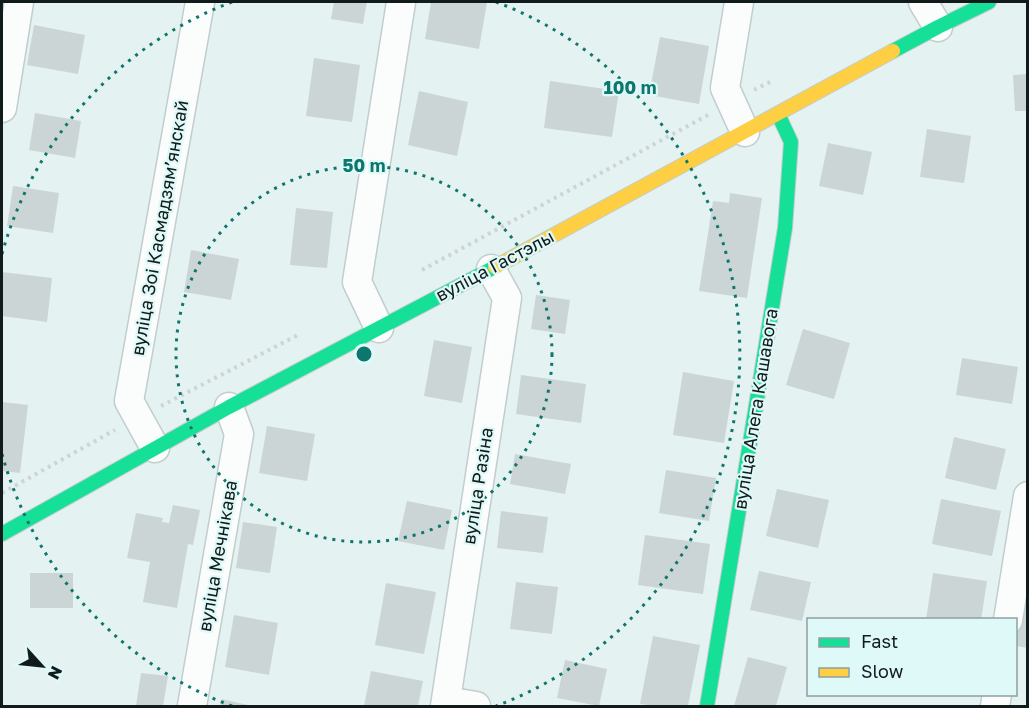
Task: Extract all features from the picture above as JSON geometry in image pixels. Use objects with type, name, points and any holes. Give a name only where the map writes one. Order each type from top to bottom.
[{"type":"main road","name":"вуліца Гастэлы","points":[[2,534],[229,406],[491,269],[938,27],[989,2]]},
{"type":"main road","name":"вуліца Алега Кашавога","points":[[707,706],[785,228],[791,142],[778,114]]},
{"type":"street","points":[[2,108],[19,2]]},
{"type":"street","name":"вуліца Зоі Касмадзямʼянскай","points":[[155,448],[129,401],[200,2]]},
{"type":"street","points":[[379,328],[357,282],[401,2]]},
{"type":"street","points":[[739,2],[725,88],[745,132]]},
{"type":"street","points":[[923,2],[938,27]]},
{"type":"street","name":"вуліца Разіна","points":[[446,704],[507,298],[491,269]]},
{"type":"street","name":"вуліца Мечнікава","points":[[192,706],[239,434],[229,406]]},
{"type":"street","points":[[1008,618],[1028,496]]},
{"type":"street","points":[[446,704],[476,706]]},
{"type":"path","points":[[418,272],[782,76]]},
{"type":"path","points":[[2,493],[137,418],[303,332]]},
{"type":"building","points":[[334,2],[367,2],[363,24],[331,19]]},
{"type":"building","points":[[431,2],[487,2],[479,49],[425,39]]},
{"type":"building","points":[[34,25],[85,35],[78,74],[27,65]]},
{"type":"building","points":[[660,37],[709,46],[699,104],[649,95]]},
{"type":"building","points":[[314,58],[360,65],[352,122],[306,116]]},
{"type":"building","points":[[1028,74],[1028,111],[1015,111],[1013,75]]},
{"type":"building","points":[[550,81],[619,91],[612,137],[544,128]]},
{"type":"building","points":[[419,91],[468,102],[457,156],[408,145]]},
{"type":"building","points":[[35,113],[81,121],[75,158],[29,150]]},
{"type":"building","points":[[927,129],[971,136],[964,183],[920,177]]},
{"type":"building","points":[[828,143],[872,152],[863,195],[819,186]]},
{"type":"building","points":[[13,186],[59,193],[53,233],[7,226]]},
{"type":"building","points":[[730,193],[762,198],[747,298],[699,291],[713,201],[729,203]]},
{"type":"building","points":[[296,208],[333,212],[327,268],[290,265]]},
{"type":"building","points":[[191,250],[239,259],[231,300],[184,292]]},
{"type":"building","points":[[2,272],[52,278],[47,322],[2,316]]},
{"type":"building","points":[[536,295],[570,300],[565,334],[531,329]]},
{"type":"building","points":[[803,329],[850,343],[834,399],[786,385]]},
{"type":"building","points":[[434,340],[472,347],[462,403],[424,396]]},
{"type":"building","points":[[962,358],[1018,367],[1012,404],[956,395]]},
{"type":"building","points":[[683,372],[734,381],[724,443],[673,435]]},
{"type":"building","points":[[521,375],[586,384],[581,423],[516,414]]},
{"type":"building","points":[[2,402],[28,405],[20,473],[2,471]]},
{"type":"building","points":[[267,426],[315,434],[307,481],[259,473]]},
{"type":"building","points":[[954,437],[1006,449],[996,490],[945,478]]},
{"type":"building","points":[[515,454],[571,464],[565,494],[510,484]]},
{"type":"building","points":[[666,470],[716,478],[709,521],[659,513]]},
{"type":"building","points":[[777,489],[829,500],[818,548],[766,536]]},
{"type":"building","points":[[941,499],[1001,511],[992,556],[932,544]]},
{"type":"building","points":[[407,501],[452,510],[444,550],[398,541]]},
{"type":"building","points":[[173,505],[200,510],[193,545],[188,544],[177,608],[143,602],[150,562],[127,558],[136,513],[163,518],[162,522],[169,523]]},
{"type":"building","points":[[501,511],[548,517],[543,553],[497,548]]},
{"type":"building","points":[[243,522],[277,527],[270,573],[236,568]]},
{"type":"building","points":[[645,535],[710,544],[703,594],[638,585]]},
{"type":"building","points":[[759,571],[811,582],[802,621],[750,610]]},
{"type":"building","points":[[30,573],[73,573],[73,608],[30,608]]},
{"type":"building","points":[[933,573],[987,581],[981,618],[926,618]]},
{"type":"building","points":[[516,582],[558,587],[552,634],[510,629]]},
{"type":"building","points":[[386,583],[436,592],[424,654],[375,645]]},
{"type":"building","points":[[1020,598],[1028,599],[1028,648],[1017,646],[1017,618]]},
{"type":"building","points":[[234,615],[278,623],[269,675],[225,667]]},
{"type":"building","points":[[653,636],[700,645],[688,706],[640,704]]},
{"type":"building","points":[[748,657],[787,667],[776,706],[734,706]]},
{"type":"building","points":[[565,660],[607,669],[599,706],[557,698]]},
{"type":"building","points":[[371,671],[423,681],[418,706],[364,706]]},
{"type":"building","points":[[141,673],[168,676],[163,706],[136,706]]},
{"type":"building","points":[[222,699],[252,706],[220,706]]},
{"type":"traffic: fast","points":[[893,51],[989,2]]},
{"type":"traffic: fast","points":[[707,706],[785,228],[791,142],[778,114]]},
{"type":"traffic: fast","points":[[2,534],[229,407],[495,267]]},
{"type":"traffic: slow","points":[[495,267],[893,51]]}]
